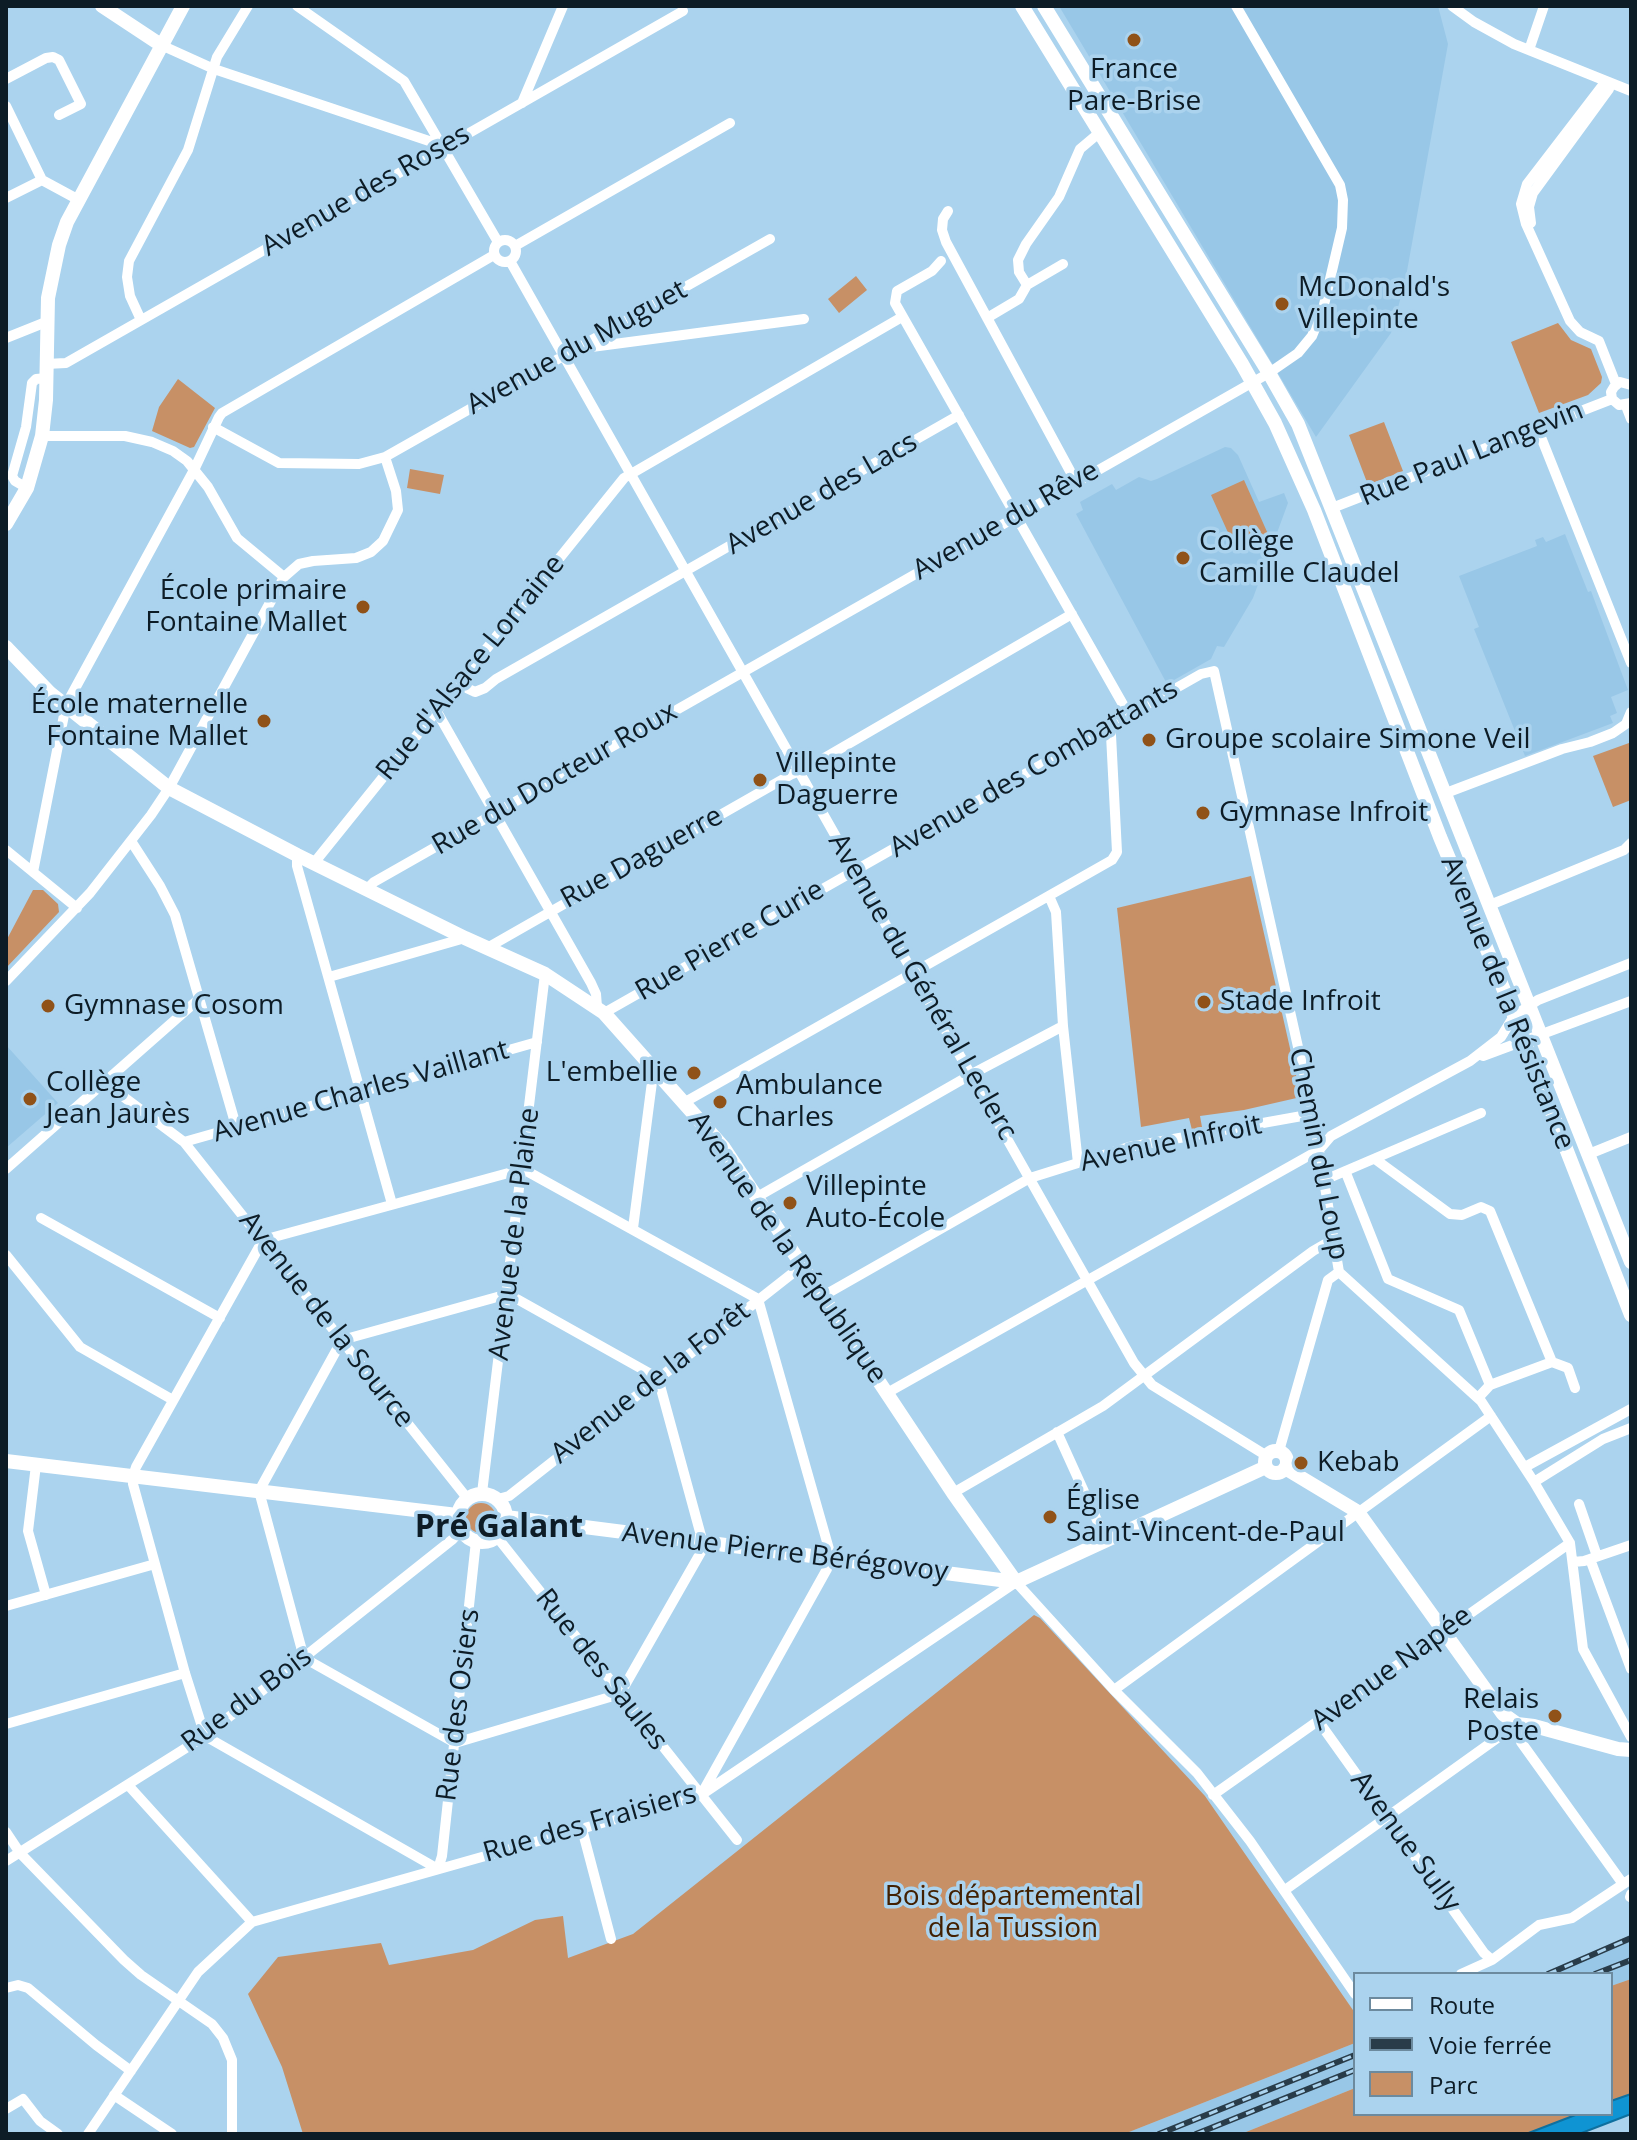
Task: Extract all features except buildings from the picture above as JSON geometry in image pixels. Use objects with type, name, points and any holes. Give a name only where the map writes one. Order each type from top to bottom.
[{"type":"street","points":[[102,6],[161,45],[214,69],[444,146]]},
{"type":"street","points":[[6,524],[27,488],[42,436],[47,371],[46,322],[53,267],[67,222],[183,6]]},
{"type":"street","points":[[141,320],[130,296],[127,277],[129,261],[188,150],[217,57],[248,6]]},
{"type":"street","points":[[297,6],[404,81],[498,242]]},
{"type":"street","points":[[522,103],[563,6]]},
{"type":"street","name":"Avenue de la Résistance","points":[[1022,6],[1275,423],[1314,510],[1631,1315]]},
{"type":"street","name":"Avenue de la Résistance","points":[[1044,6],[1298,424],[1631,1262]]},
{"type":"street","name":"Avenue du Rêve","points":[[744,671],[1269,373],[1298,353],[1317,326],[1342,228],[1343,200],[1334,171],[1236,6]]},
{"type":"street","points":[[1452,6],[1474,22],[1525,48],[1631,91]]},
{"type":"street","points":[[1525,48],[1544,6]]},
{"type":"street","name":"Avenue des Roses","points":[[47,371],[683,11]]},
{"type":"street","points":[[6,79],[46,58],[59,60],[81,104],[59,115]]},
{"type":"street","points":[[1609,82],[1523,192],[1521,210],[1570,321],[1580,332],[1599,341],[1616,384]]},
{"type":"street","points":[[6,106],[42,180],[79,200]]},
{"type":"street","points":[[515,246],[730,123]]},
{"type":"street","points":[[1027,285],[1019,272],[1018,260],[1059,197],[1080,149],[1099,133]]},
{"type":"street","points":[[6,198],[42,180]]},
{"type":"street","points":[[948,211],[942,230],[1076,482]]},
{"type":"street","name":"Avenue du Muguet","points":[[213,427],[279,463],[359,464],[385,457],[770,239]]},
{"type":"street","points":[[505,240],[515,246],[516,253],[510,261],[499,261],[494,255],[498,242],[505,240]]},
{"type":"street","points":[[33,872],[66,705],[222,413],[494,255]]},
{"type":"street","name":"Avenue du Général Leclerc","points":[[510,261],[1134,1363],[1152,1385],[1271,1458]]},
{"type":"street","points":[[941,261],[932,271],[897,291],[895,303],[1129,715]]},
{"type":"street","points":[[987,318],[1019,299],[1027,285],[1063,264]]},
{"type":"street","points":[[630,473],[902,317]]},
{"type":"street","points":[[582,348],[804,319]]},
{"type":"street","points":[[6,338],[46,322]]},
{"type":"street","points":[[27,488],[12,476],[26,427],[32,383],[47,371]]},
{"type":"street","points":[[1631,385],[1625,382],[1616,384],[1612,389],[1612,399],[1619,405],[1628,404],[1631,419]]},
{"type":"street","name":"Rue Paul Langevin","points":[[1332,508],[1612,399]]},
{"type":"street","name":"Avenue des Lacs","points":[[458,684],[475,692],[485,688],[959,415]]},
{"type":"street","points":[[1537,427],[1631,663]]},
{"type":"street","points":[[42,436],[141,438],[182,457],[208,487],[237,538],[284,577]]},
{"type":"street","points":[[6,981],[77,908],[169,788],[284,577],[299,564],[356,558],[371,552],[383,541],[398,510],[396,491],[385,457]]},
{"type":"street","name":"Rue d'Alsace Lorraine","points":[[314,863],[630,473]]},
{"type":"street","name":"Rue Daguerre","points":[[487,948],[1072,614]]},
{"type":"street","name":"Avenue de la République","points":[[8,653],[66,705],[169,788],[297,855],[545,974],[601,1010],[724,1148],[953,1493],[1016,1582]]},
{"type":"street","name":"Rue du Docteur Roux","points":[[367,889],[374,882],[744,671]]},
{"type":"street","name":"Avenue des Combattants","points":[[855,870],[1201,674],[1214,671]]},
{"type":"street","name":"Chemin du Loup","points":[[1214,671],[1313,1114],[1339,1272],[1478,1398],[1525,1467],[1570,1543],[1583,1649],[1631,1737]]},
{"type":"street","points":[[436,710],[591,983],[601,1010]]},
{"type":"street","points":[[1446,793],[1613,733],[1626,724],[1631,712]]},
{"type":"street","points":[[685,1102],[1112,860],[1117,852],[1111,735],[1107,728]]},
{"type":"street","points":[[131,841],[175,915],[236,1126]]},
{"type":"street","points":[[1490,905],[1624,850],[1631,843]]},
{"type":"street","points":[[6,850],[77,908]]},
{"type":"street","points":[[297,855],[297,866],[392,1204]]},
{"type":"street","name":"Rue Pierre Curie","points":[[601,1010],[855,870]]},
{"type":"street","points":[[1049,896],[1056,912],[1063,1026],[1078,1163]]},
{"type":"street","points":[[329,977],[465,938]]},
{"type":"street","points":[[1470,1061],[1506,1031],[1514,1016],[1530,1005],[1631,963]]},
{"type":"street","name":"Avenue de la Plaine","points":[[482,1493],[545,974]]},
{"type":"street","points":[[6,1169],[200,998]]},
{"type":"street","points":[[887,1393],[1319,1150],[1331,1136],[1470,1061],[1631,1001]]},
{"type":"street","points":[[757,1197],[972,1074],[1063,1026]]},
{"type":"street","name":"Avenue Charles Vaillant","points":[[184,1142],[537,1042]]},
{"type":"street","points":[[633,1228],[652,1082],[658,1073]]},
{"type":"street","name":"Avenue de la Source","points":[[105,1083],[184,1142],[467,1498]]},
{"type":"street","points":[[1322,1181],[1481,1113]]},
{"type":"street","name":"Avenue Infroit","points":[[823,1296],[1030,1178],[1129,1147],[1313,1114]]},
{"type":"street","points":[[1589,1154],[1631,1137]]},
{"type":"street","points":[[1375,1159],[1450,1214],[1462,1215],[1481,1207],[1490,1211],[1552,1362]]},
{"type":"street","points":[[438,1869],[205,1736],[185,1673],[133,1476],[263,1240],[523,1169],[758,1299],[829,1549],[827,1569],[701,1795]]},
{"type":"street","points":[[1346,1173],[1388,1279],[1459,1310],[1490,1385]]},
{"type":"street","points":[[41,1218],[220,1318]]},
{"type":"street","points":[[953,1493],[1103,1406],[1332,1240]]},
{"type":"street","points":[[6,1255],[80,1347],[173,1400]]},
{"type":"street","name":"Avenue de la Forêt","points":[[498,1499],[509,1496],[803,1265]]},
{"type":"street","points":[[1339,1272],[1328,1280],[1271,1458],[1275,1473],[1285,1468],[1358,1512],[1503,1714],[1517,1724],[1631,1750]]},
{"type":"street","points":[[508,1294],[658,1378],[703,1543],[701,1552],[620,1694],[455,1743],[304,1658],[259,1491],[342,1340],[508,1294]]},
{"type":"street","points":[[1478,1398],[1490,1385],[1552,1362],[1568,1368],[1575,1388]]},
{"type":"street","points":[[1525,1467],[1631,1409]]},
{"type":"street","points":[[1114,1690],[1491,1416]]},
{"type":"street","points":[[1534,1482],[1603,1439],[1631,1428]]},
{"type":"street","points":[[1057,1432],[1106,1540]]},
{"type":"street","points":[[1271,1458],[1016,1582],[1114,1690],[1197,1773],[1285,1890],[1353,1991]]},
{"type":"street","points":[[6,1461],[259,1491],[459,1522],[476,1541],[497,1537],[506,1517],[498,1499],[482,1493],[467,1498],[459,1522]]},
{"type":"street","points":[[36,1465],[28,1531],[46,1595]]},
{"type":"street","points":[[1579,1504],[1631,1669]]},
{"type":"street","name":"Avenue Pierre Bérégovoy","points":[[506,1517],[1016,1582]]},
{"type":"street","name":"Rue du Bois","points":[[6,1861],[205,1736],[453,1539],[459,1522]]},
{"type":"street","name":"Rue des Saules","points":[[497,1537],[737,1840]]},
{"type":"street","name":"Rue des Osiers","points":[[438,1869],[442,1856],[476,1541]]},
{"type":"street","name":"Avenue Napée","points":[[1213,1795],[1570,1543]]},
{"type":"street","points":[[1573,1562],[1631,1545]]},
{"type":"street","points":[[978,1576],[996,1556]]},
{"type":"street","points":[[6,1606],[155,1564]]},
{"type":"street","name":"Rue des Fraisiers","points":[[252,1922],[701,1795],[1016,1582]]},
{"type":"street","points":[[6,1724],[185,1673]]},
{"type":"street","name":"Avenue Sully","points":[[1319,1722],[1492,1960]]},
{"type":"street","points":[[1285,1890],[1517,1724]]},
{"type":"street","points":[[1465,1972],[1492,1960],[1539,1925],[1572,1918],[1627,1881],[1521,1742],[1517,1724]]},
{"type":"street","points":[[88,2134],[198,1972],[252,1922],[128,1785]]},
{"type":"street","points":[[582,1829],[611,1939]]},
{"type":"street","points":[[6,1832],[20,1853],[124,1960],[212,2024],[223,2038],[230,2053],[232,2134]]},
{"type":"street","points":[[6,1988],[18,1985],[28,1988],[131,2071]]},
{"type":"street","points":[[114,2095],[172,2134]]},
{"type":"street","points":[[6,2109],[23,2099],[40,2121],[58,2134]]},
{"type":"shaded area","points":[[1059,6],[1438,6],[1448,44],[1405,282],[1391,333],[1316,437]]},
{"type":"shaded area","name":"Collège Camille Claudel","points":[[1225,447],[1238,455],[1259,502],[1284,493],[1288,503],[1253,598],[1224,647],[1217,646],[1211,659],[1167,684],[1076,514],[1083,510],[1080,502],[1112,484],[1116,490],[1139,477],[1151,481]]},
{"type":"shaded area","points":[[1565,534],[1588,592],[1591,591],[1628,690],[1611,697],[1617,713],[1610,716],[1613,723],[1525,756],[1474,629],[1479,627],[1459,576],[1537,546],[1535,540],[1543,537],[1546,542]]},
{"type":"shaded area","name":"Collège Jean Jaurès","points":[[6,1045],[58,1103],[6,1148]]},
{"type":"shaded area","points":[[1631,1935],[1631,1979],[1613,1985],[1613,1972],[1546,1972]]},
{"type":"shaded area","points":[[1353,2044],[1353,2089],[1241,2134],[1124,2134]]},
{"type":"green space","points":[[856,276],[867,290],[839,313],[828,299]]},
{"type":"green space","points":[[1558,323],[1571,340],[1591,349],[1602,377],[1601,383],[1588,395],[1539,413],[1511,342]]},
{"type":"green space","points":[[178,379],[215,408],[194,447],[190,448],[152,431],[159,407]]},
{"type":"green space","points":[[1384,422],[1403,471],[1368,485],[1349,435]]},
{"type":"green space","points":[[410,469],[444,475],[440,494],[407,488]]},
{"type":"green space","points":[[1244,480],[1268,534],[1235,548],[1211,495]]},
{"type":"green space","points":[[1629,743],[1631,800],[1613,807],[1593,756]]},
{"type":"green space","name":"Stade Infroit","points":[[1251,876],[1301,1097],[1200,1116],[1202,1127],[1192,1130],[1189,1118],[1141,1127],[1117,908]]},
{"type":"green space","points":[[33,890],[43,890],[58,904],[59,912],[6,968],[6,941]]},
{"type":"green space","points":[[481,1503],[492,1507],[496,1518],[492,1529],[481,1533],[470,1529],[466,1518],[470,1507]]},
{"type":"green space","name":"Bois départemental de la Tussion","points":[[1034,1615],[1205,1796],[1353,2010],[1353,2044],[1124,2134],[303,2134],[282,2067],[248,1994],[278,1957],[381,1943],[389,1965],[473,1950],[535,1920],[563,1916],[568,1958],[633,1934]]},
{"type":"green space","points":[[1631,1979],[1631,2094],[1613,2100],[1613,1985]]},
{"type":"green space","points":[[1353,2089],[1353,2116],[1573,2116],[1526,2134],[1241,2134]]},
{"type":"water","points":[[1631,2094],[1631,2114],[1579,2134],[1526,2134],[1573,2116],[1613,2116],[1613,2100]]},
{"type":"railway","points":[[1553,1972],[1631,1938]]},
{"type":"railway","points":[[1600,1972],[1631,1960]]},
{"type":"railway","points":[[1159,2134],[1353,2056]]},
{"type":"railway","points":[[1196,2134],[1353,2071]]},
{"type":"place","name":"France Pare-Brise","points":[[1134,40]]},
{"type":"place","name":"McDonald's Villepinte","points":[[1282,304]]},
{"type":"place","name":"Collège Camille Claudel","points":[[1183,558]]},
{"type":"place","name":"École primaire Fontaine Mallet","points":[[363,607]]},
{"type":"place","name":"École maternelle Fontaine Mallet","points":[[264,721]]},
{"type":"place","name":"Groupe scolaire Simone Veil","points":[[1149,740]]},
{"type":"place","name":"Villepinte Daguerre","points":[[760,780]]},
{"type":"place","name":"Gymnase Infroit","points":[[1203,813]]},
{"type":"place","name":"Stade Infroit","points":[[1204,1002]]},
{"type":"place","name":"Gymnase Cosom","points":[[48,1006]]},
{"type":"place","name":"L'embellie","points":[[694,1073]]},
{"type":"place","name":"Collège Jean Jaurès","points":[[30,1099]]},
{"type":"place","name":"Ambulance Charles","points":[[720,1102]]},
{"type":"place","name":"Villepinte Auto-École","points":[[790,1203]]},
{"type":"place","name":"Kebab","points":[[1301,1463]]},
{"type":"place","name":"Église Saint-Vincent-de-Paul","points":[[1050,1517]]},
{"type":"place","name":"Relais Poste","points":[[1555,1716]]},
{"type":"district","name":"Pré Galant","points":[[499,1528]]}]
